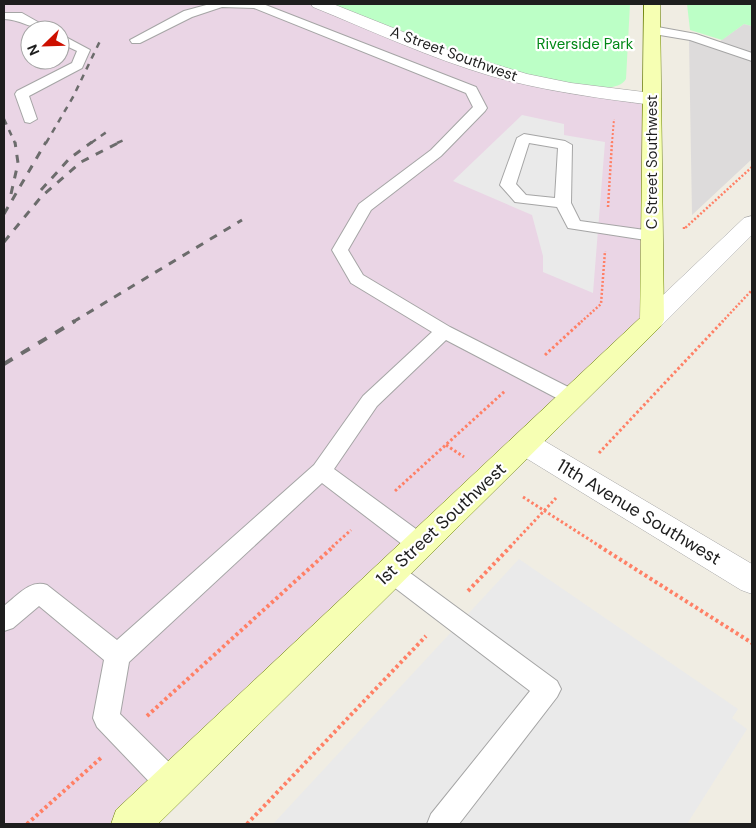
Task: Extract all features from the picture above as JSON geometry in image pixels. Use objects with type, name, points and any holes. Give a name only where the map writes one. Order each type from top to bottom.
[{"type":"main road","name":"C Street Southwest","points":[[652,4],[652,320]]},
{"type":"main road","name":"1st Street Southwest","points":[[130,824],[390,571],[526,444],[652,320]]},
{"type":"street","name":"A Street Southwest","points":[[319,4],[476,66],[514,77],[575,90],[652,99]]},
{"type":"street","name":"1st Street Southwest","points":[[652,320],[752,223]]},
{"type":"street","name":"11th Avenue Southwest","points":[[526,444],[752,580]]},
{"type":"lane","points":[[136,40],[188,14],[221,4],[256,5],[471,90],[480,108],[436,153],[364,207],[340,250],[357,279],[444,331],[573,398]]},
{"type":"lane","points":[[4,16],[18,16],[26,20]]},
{"type":"lane","points":[[652,30],[692,37],[752,57]]},
{"type":"lane","points":[[70,43],[84,50],[77,65],[70,69]]},
{"type":"lane","points":[[30,119],[22,94],[68,70]]},
{"type":"lane","points":[[563,203],[521,199],[508,185],[524,138],[565,145],[563,203],[574,225],[652,236]]},
{"type":"lane","points":[[171,784],[106,718],[118,656],[321,471],[370,402],[444,331]]},
{"type":"lane","points":[[321,471],[419,544]]},
{"type":"lane","points":[[390,571],[548,689],[441,824]]},
{"type":"lane","points":[[4,620],[39,592],[118,656]]},
{"type":"path","points":[[684,220],[684,229],[752,167]]},
{"type":"path","points":[[597,454],[752,290]]},
{"type":"path","points":[[446,445],[464,458]]},
{"type":"path","points":[[247,824],[558,495]]},
{"type":"path","points":[[523,497],[752,643]]},
{"type":"shaded area","points":[[4,4],[319,4],[476,65],[652,99],[652,320],[130,824],[4,824]]},
{"type":"shaded area","points":[[744,24],[752,26],[752,159],[692,215],[689,40],[712,47]]},
{"type":"shaded area","points":[[522,115],[564,124],[564,135],[605,142],[593,293],[543,272],[543,256],[532,215],[453,181]]},
{"type":"shaded area","points":[[519,559],[738,709],[732,718],[747,729],[687,824],[273,824]]},
{"type":"green space","name":"Riverside Park","points":[[330,4],[630,4],[626,79],[618,86],[600,87],[518,72],[423,41]]},
{"type":"green space","points":[[687,4],[752,4],[752,26],[744,24],[722,40],[690,30]]},
{"type":"railway","points":[[46,143],[73,97],[100,41]]},
{"type":"railway","points":[[4,119],[15,143]]},
{"type":"railway","points":[[91,143],[108,131]]},
{"type":"railway","points":[[117,143],[124,140]]},
{"type":"railway","points":[[11,194],[18,163],[15,142]]},
{"type":"railway","points":[[4,214],[46,142]]},
{"type":"railway","points":[[41,190],[70,158],[92,142]]},
{"type":"railway","points":[[4,242],[41,197],[81,162],[120,142]]},
{"type":"railway","points":[[73,322],[242,220]]},
{"type":"railway","points":[[4,364],[75,321]]}]
